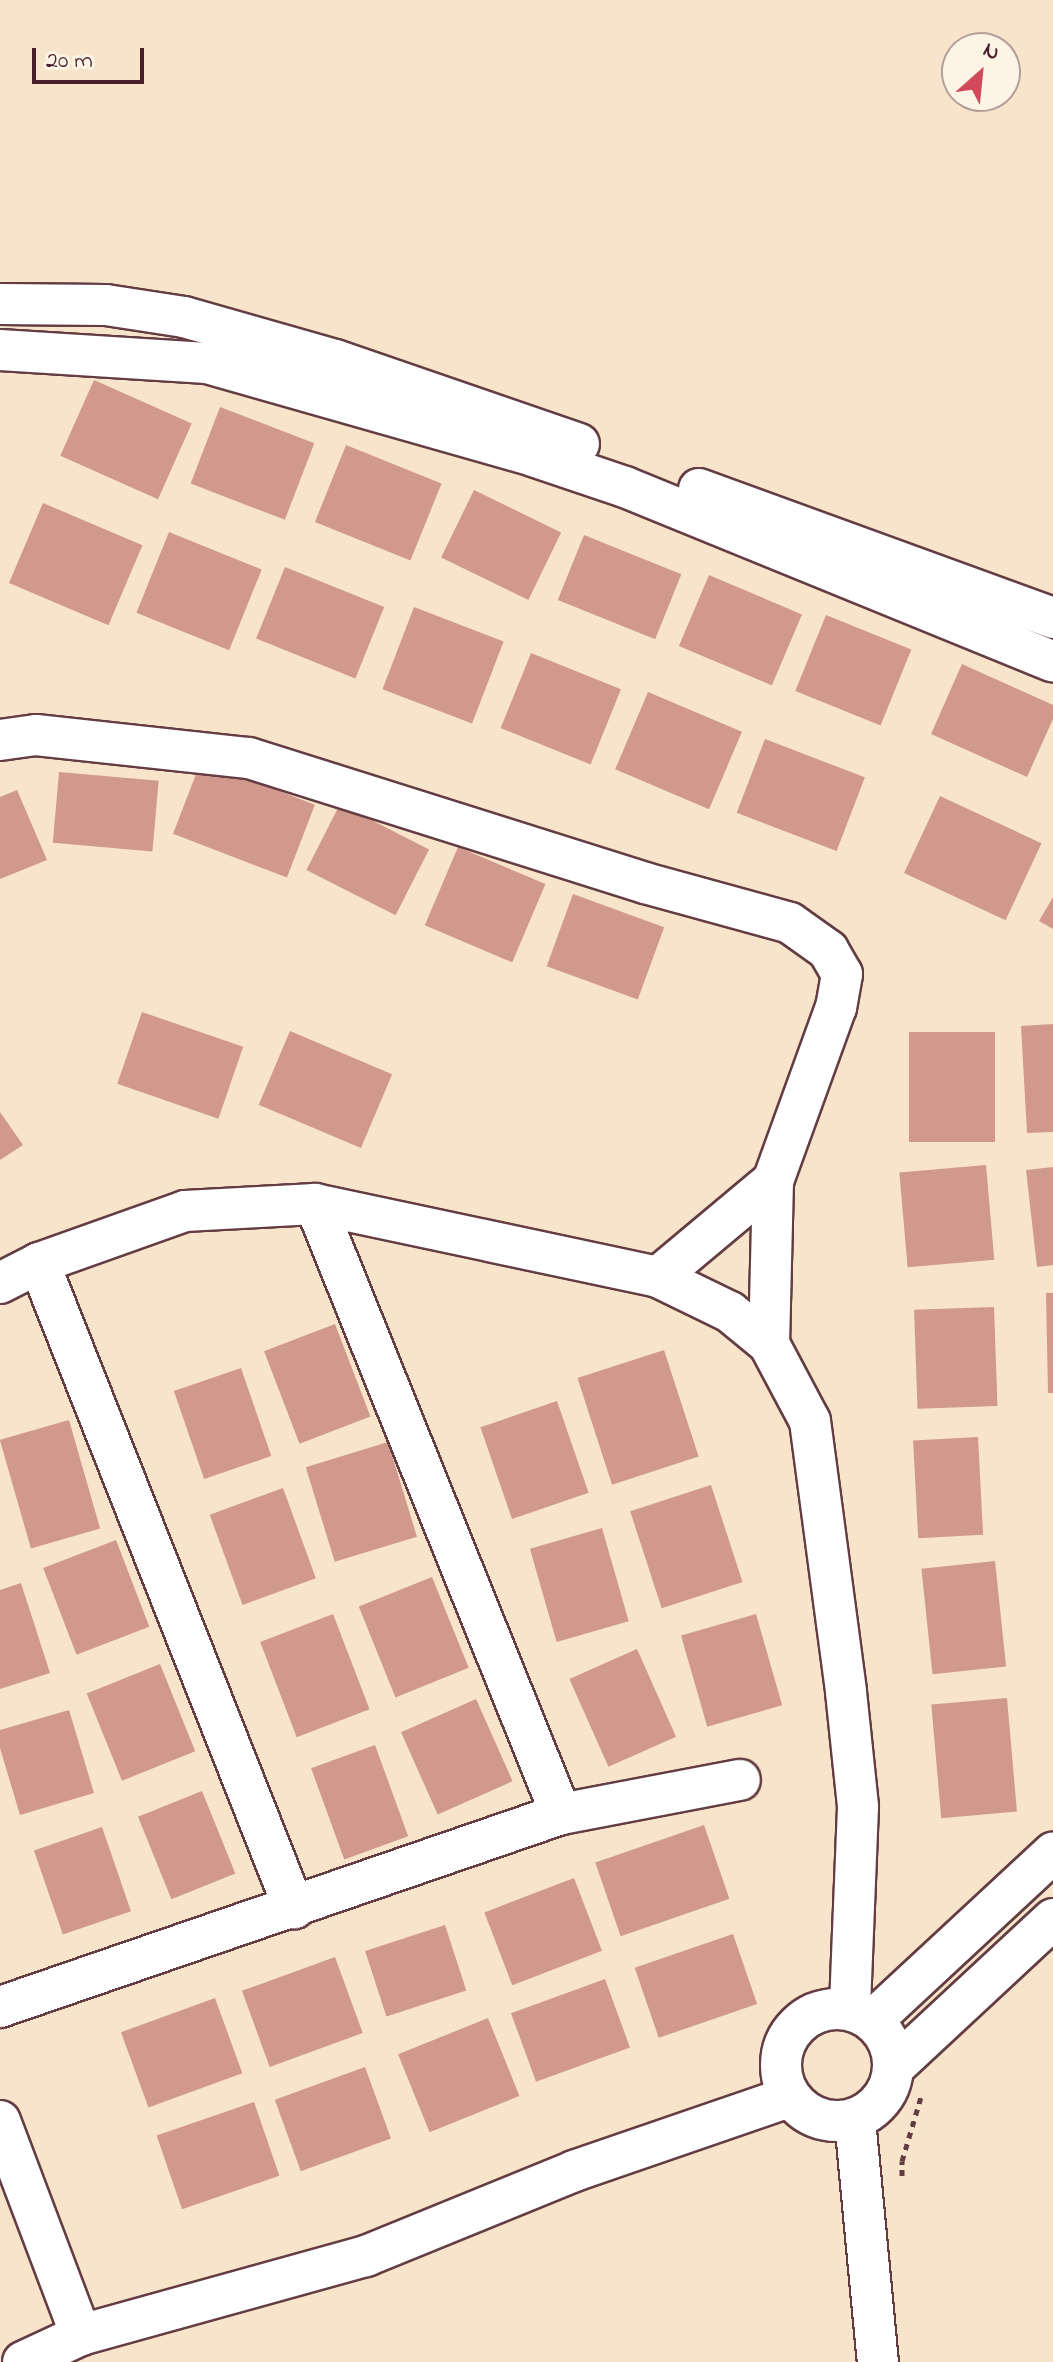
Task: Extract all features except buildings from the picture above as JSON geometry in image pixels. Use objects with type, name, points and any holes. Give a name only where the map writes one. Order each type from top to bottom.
[{"type":"street","points":[[0,344],[2,304],[106,305],[184,317],[335,360],[537,443],[1053,618]]},
{"type":"street","points":[[0,350],[207,363],[537,443],[625,487],[1053,662]]},
{"type":"street","points":[[0,740],[36,735],[249,758],[645,883],[790,923],[828,950],[842,974],[836,1007],[773,1181],[769,1344]]},
{"type":"street","points":[[658,1277],[773,1181]]},
{"type":"street","points":[[315,1204],[561,1814]]},
{"type":"street","points":[[0,1283],[39,1263],[185,1211],[315,1204],[658,1277],[730,1312],[769,1344],[810,1421],[858,1807],[861,2015]]},
{"type":"street","points":[[39,1263],[294,1908]]},
{"type":"street","points":[[0,2007],[561,1814],[740,1780]]},
{"type":"street","points":[[861,2015],[1053,1853]]},
{"type":"street","points":[[910,2077],[889,2040],[861,2015],[823,2010],[799,2022],[783,2045],[780,2072],[789,2097],[807,2114],[830,2122],[855,2120],[910,2077],[1053,1919]]},
{"type":"street","points":[[23,2362],[81,2335],[366,2256],[574,2171],[789,2097]]},
{"type":"street","points":[[855,2120],[878,2362]]},
{"type":"street","points":[[0,2121],[81,2335]]},
{"type":"path","points":[[902,2190],[902,2161],[914,2112],[910,2077]]}]
